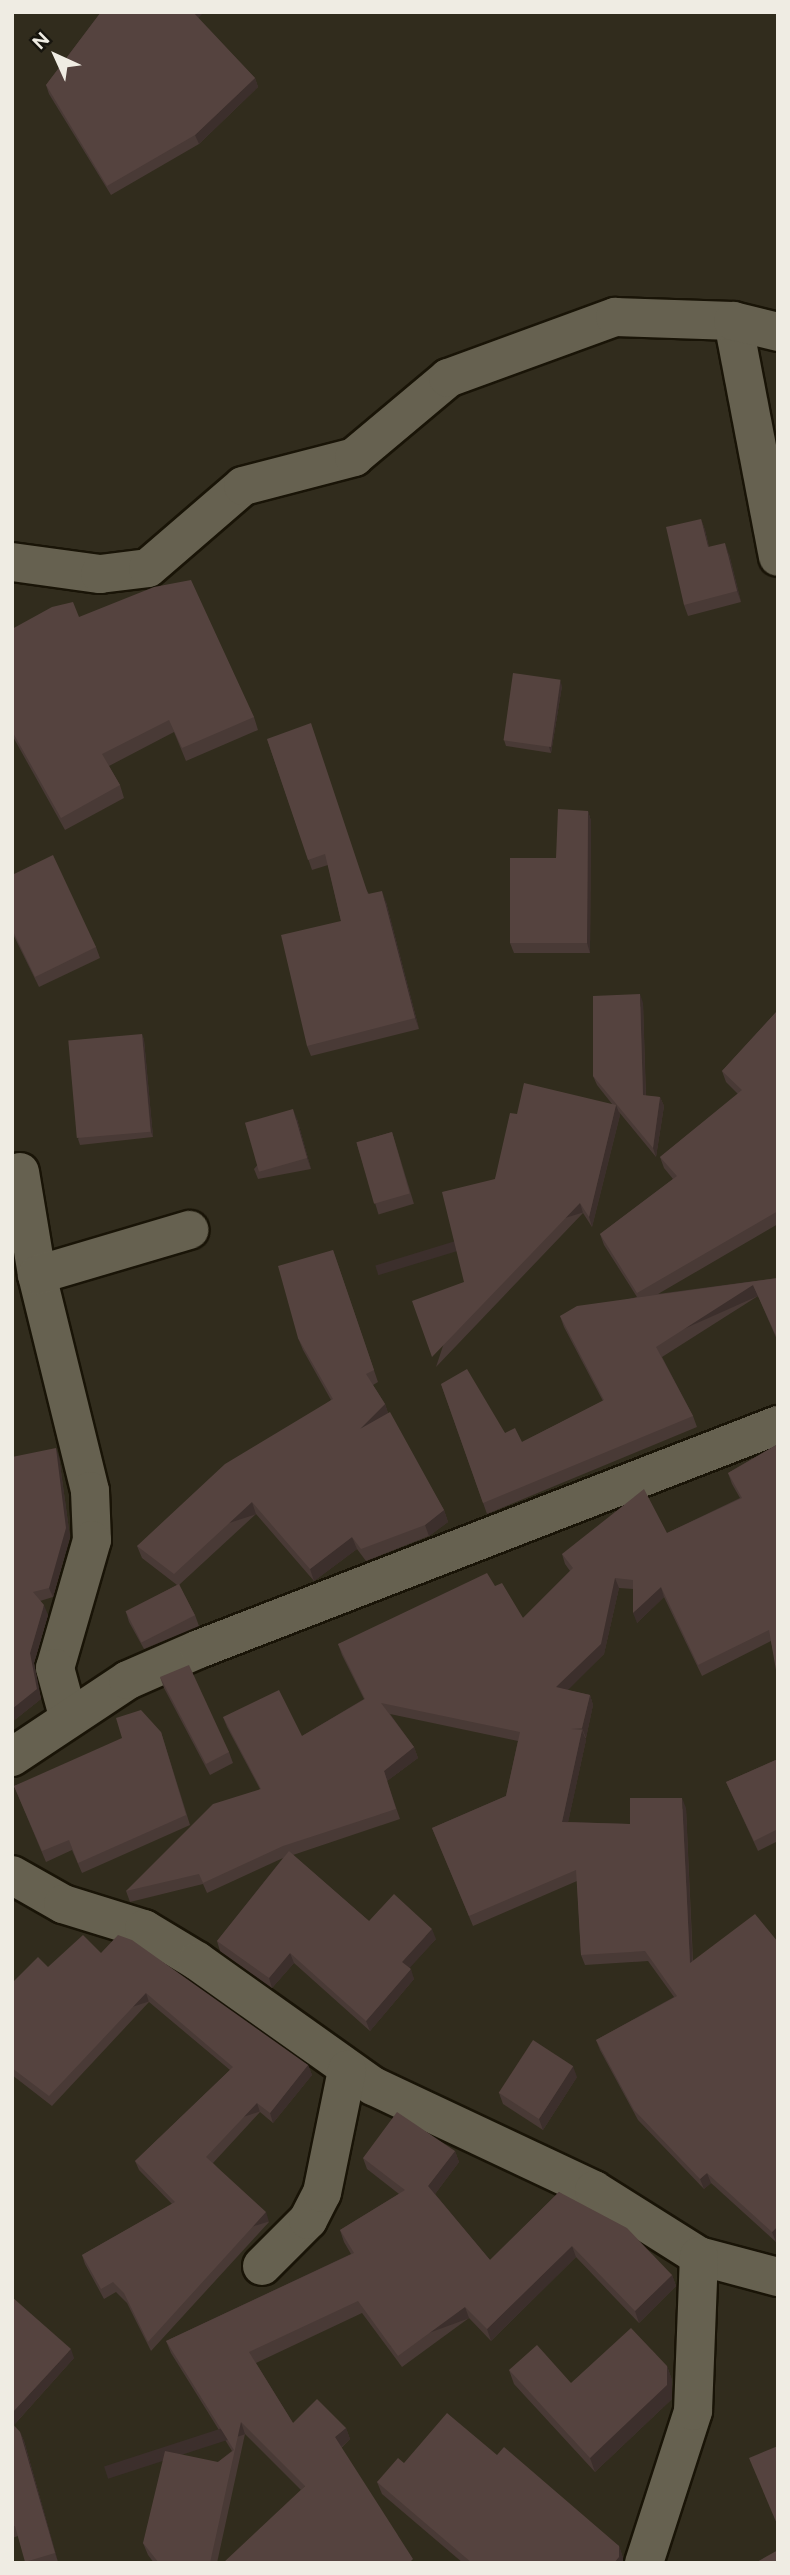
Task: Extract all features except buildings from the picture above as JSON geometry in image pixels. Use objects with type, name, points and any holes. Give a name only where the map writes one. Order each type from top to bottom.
[{"type":"street","points":[[12,562],[100,574],[148,568],[243,486],[354,457],[459,373],[615,317],[733,321],[778,332]]},
{"type":"street","points":[[733,321],[778,557]]},
{"type":"street","points":[[20,1172],[37,1275],[90,1491],[90,1550],[55,1668],[68,1716]]},
{"type":"street","points":[[37,1275],[189,1230]]},
{"type":"street","points":[[12,1758],[68,1716],[199,1649],[778,1425]]},
{"type":"street","points":[[12,1875],[63,1904],[144,1929],[347,2070],[594,2190],[699,2256],[778,2277]]},
{"type":"street","points":[[262,2266],[308,2220],[322,2193],[347,2070]]},
{"type":"street","points":[[645,2563],[693,2411],[699,2256]]}]
